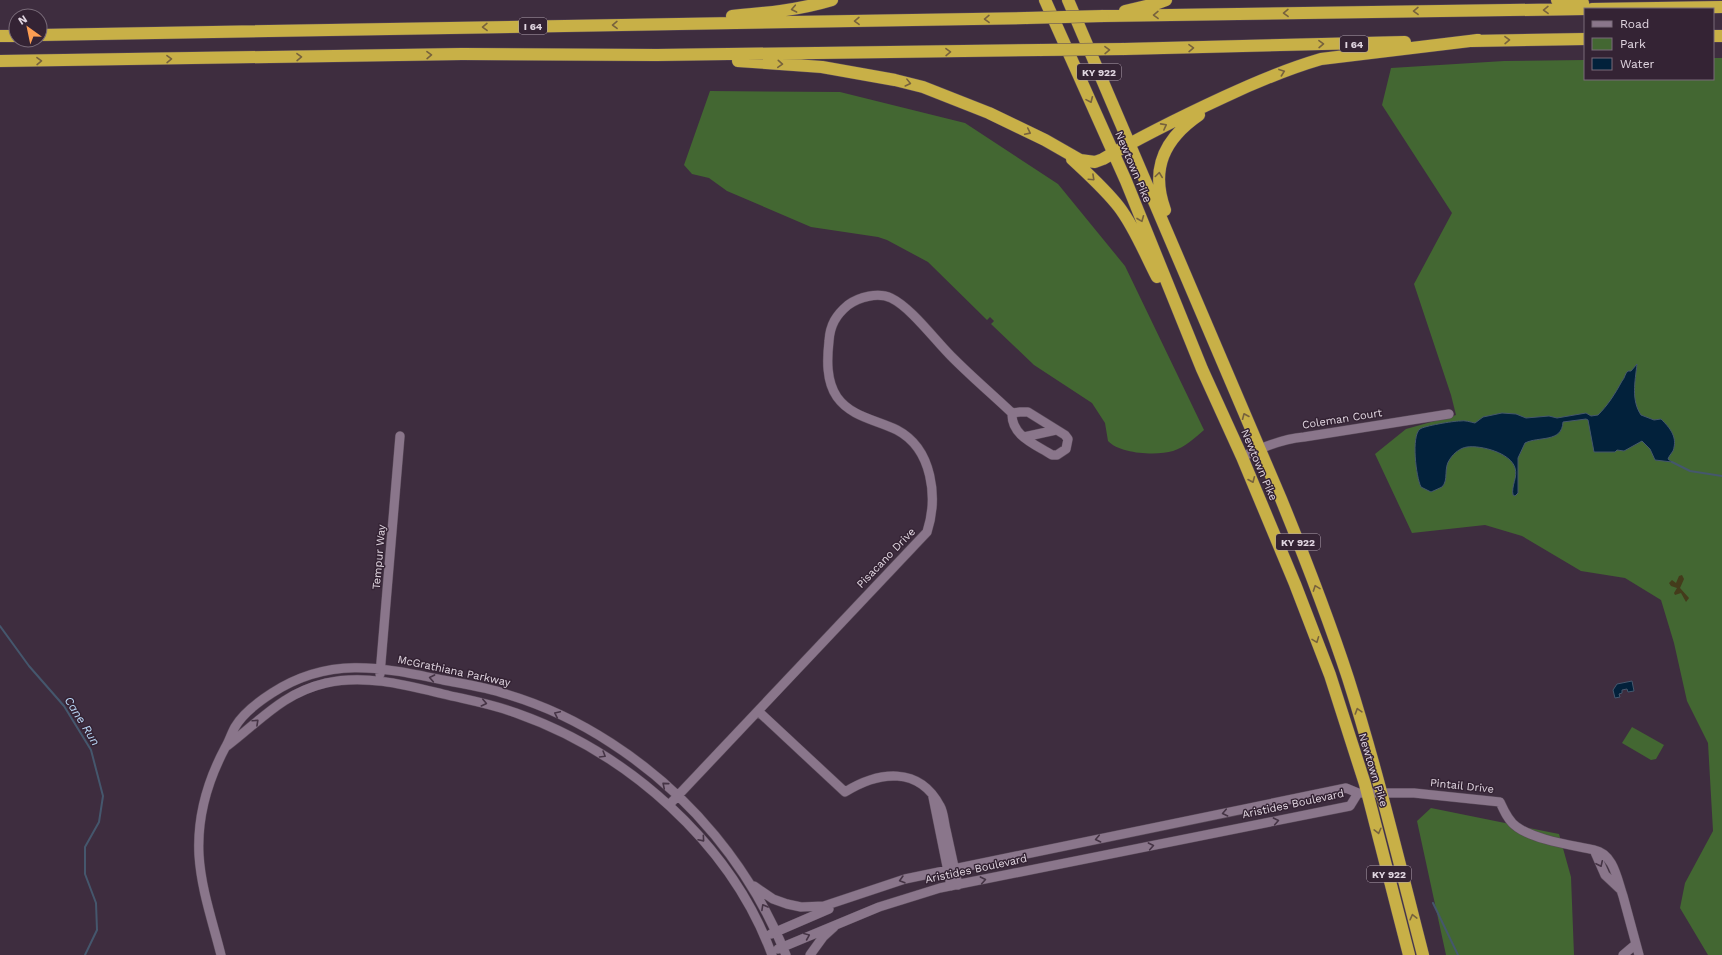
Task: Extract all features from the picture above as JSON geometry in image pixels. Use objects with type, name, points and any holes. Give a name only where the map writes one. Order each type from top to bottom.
[{"type":"highway","points":[[632,25],[783,11],[817,5],[832,0]]},
{"type":"highway","name":"Newtown Pike","points":[[1045,0],[1114,152],[1202,369],[1242,457],[1298,591],[1330,675],[1410,955]]},
{"type":"highway","name":"Newtown Pike","points":[[1068,0],[1310,572],[1340,656],[1366,736],[1423,955]]},
{"type":"highway","points":[[1103,16],[1166,0]]},
{"type":"highway","points":[[1557,0],[1640,8],[1722,7]]},
{"type":"highway","name":"I 64","points":[[48,35],[1584,9]]},
{"type":"highway","name":"I 64","points":[[0,61],[462,54],[657,55],[1124,50],[1478,40],[1584,39]]},
{"type":"highway","points":[[657,55],[822,67],[895,80],[923,87],[989,113],[1045,140],[1080,160],[1095,162],[1198,108],[1270,76],[1321,59],[1478,40]]},
{"type":"highway","points":[[1198,306],[1161,200],[1158,185],[1162,159],[1173,139],[1189,122],[1224,97]]},
{"type":"highway","points":[[1063,151],[1098,184],[1119,207],[1138,237],[1202,369]]},
{"type":"street","name":"Pisacano Drive","points":[[669,805],[927,532],[932,519],[932,485],[921,453],[898,431],[860,415],[837,397],[830,380],[827,362],[829,337],[836,316],[855,300],[879,296],[892,299],[910,313],[954,359],[1012,413]]},
{"type":"street","points":[[1028,412],[1056,430],[1065,435],[1068,439],[1066,449],[1057,455],[1052,455],[1016,430],[1012,421],[1012,413],[1028,412]]},
{"type":"street","name":"Coleman Court","points":[[1242,457],[1288,438],[1304,437],[1449,414]]},
{"type":"street","points":[[1024,437],[1056,430]]},
{"type":"street","name":"Tempur Way","points":[[379,681],[400,436]]},
{"type":"street","name":"McGrathiana Parkway","points":[[222,955],[202,879],[199,857],[199,831],[211,776],[235,726],[248,711],[262,700],[285,685],[316,672],[353,667],[380,668],[503,693],[547,709],[598,735],[626,754],[678,796],[705,824],[722,844],[748,880],[776,932],[784,951]]},
{"type":"street","name":"McGrathiana Parkway","points":[[226,747],[290,696],[325,683],[348,680],[379,681],[408,686],[516,713],[589,747],[628,772],[669,805],[704,841],[722,865],[740,892],[772,953]]},
{"type":"street","points":[[758,711],[845,792],[863,783],[889,775],[902,776],[917,781],[928,789],[940,807],[954,885]]},
{"type":"street","points":[[568,736],[575,722]]},
{"type":"street","name":"Aristides Boulevard","points":[[764,937],[864,894],[905,879],[1346,788],[1363,793],[1350,806],[954,885],[910,897],[851,917],[784,951],[772,953]]},
{"type":"street","points":[[1363,793],[1381,792]]},
{"type":"street","name":"Pintail Drive","points":[[1381,792],[1414,793],[1500,802],[1505,814],[1516,827],[1533,836],[1602,852],[1607,855],[1612,863],[1621,890],[1639,955]]},
{"type":"street","name":"Aristides Boulevard","points":[[748,880],[773,899],[802,907],[824,906],[864,894]]},
{"type":"street","name":"Aristides Boulevard","points":[[810,955],[831,930],[851,917]]},
{"type":"street","points":[[1624,955],[1636,944]]},
{"type":"green space","points":[[1714,58],[1722,58],[1722,955],[1708,955],[1680,908],[1685,883],[1713,831],[1708,743],[1687,701],[1674,643],[1661,600],[1625,578],[1581,571],[1522,536],[1485,525],[1412,533],[1375,454],[1406,429],[1456,415],[1451,395],[1414,284],[1452,213],[1382,105],[1391,68],[1504,61],[1584,60],[1584,80],[1714,80]]},
{"type":"green space","points":[[710,91],[840,92],[965,123],[1058,184],[1125,266],[1204,430],[1182,447],[1166,453],[1139,453],[1121,449],[1108,441],[1105,423],[1092,403],[1034,365],[991,324],[994,321],[990,317],[987,320],[928,262],[887,240],[878,237],[811,227],[727,191],[709,178],[692,174],[684,165]]},
{"type":"green space","points":[[1632,727],[1664,745],[1656,759],[1651,760],[1622,743]]},
{"type":"green space","points":[[1431,808],[1559,834],[1571,877],[1574,955],[1446,955],[1417,821]]},
{"type":"sand","points":[[1682,575],[1684,579],[1680,588],[1689,598],[1686,602],[1681,593],[1675,595],[1674,593],[1677,588],[1671,586],[1669,583],[1672,580],[1676,583],[1679,576]]},
{"type":"water","points":[[1637,364],[1634,391],[1638,409],[1641,415],[1654,420],[1661,419],[1670,429],[1674,437],[1674,446],[1668,459],[1672,462],[1655,460],[1650,449],[1642,441],[1624,451],[1617,450],[1615,452],[1594,452],[1588,420],[1586,419],[1563,422],[1562,429],[1554,436],[1525,443],[1518,458],[1518,493],[1515,496],[1513,495],[1513,488],[1516,471],[1512,463],[1502,454],[1480,447],[1464,448],[1453,455],[1448,462],[1445,481],[1442,487],[1431,492],[1421,487],[1415,457],[1417,433],[1420,429],[1456,421],[1475,423],[1483,417],[1502,413],[1516,414],[1526,418],[1549,416],[1557,418],[1586,413],[1591,416],[1598,415],[1611,399],[1627,372],[1631,371]]},
{"type":"water","points":[[1632,681],[1634,691],[1628,692],[1627,689],[1622,690],[1622,693],[1619,694],[1620,697],[1615,698],[1613,690],[1617,684]]},
{"type":"waterway","points":[[1672,462],[1690,471],[1722,476]]},
{"type":"waterway","name":"Cane Run","points":[[0,626],[29,666],[64,706],[91,750],[103,796],[99,822],[85,847],[85,874],[96,903],[97,930],[85,955]]},
{"type":"waterway","points":[[1433,903],[1458,955]]}]
